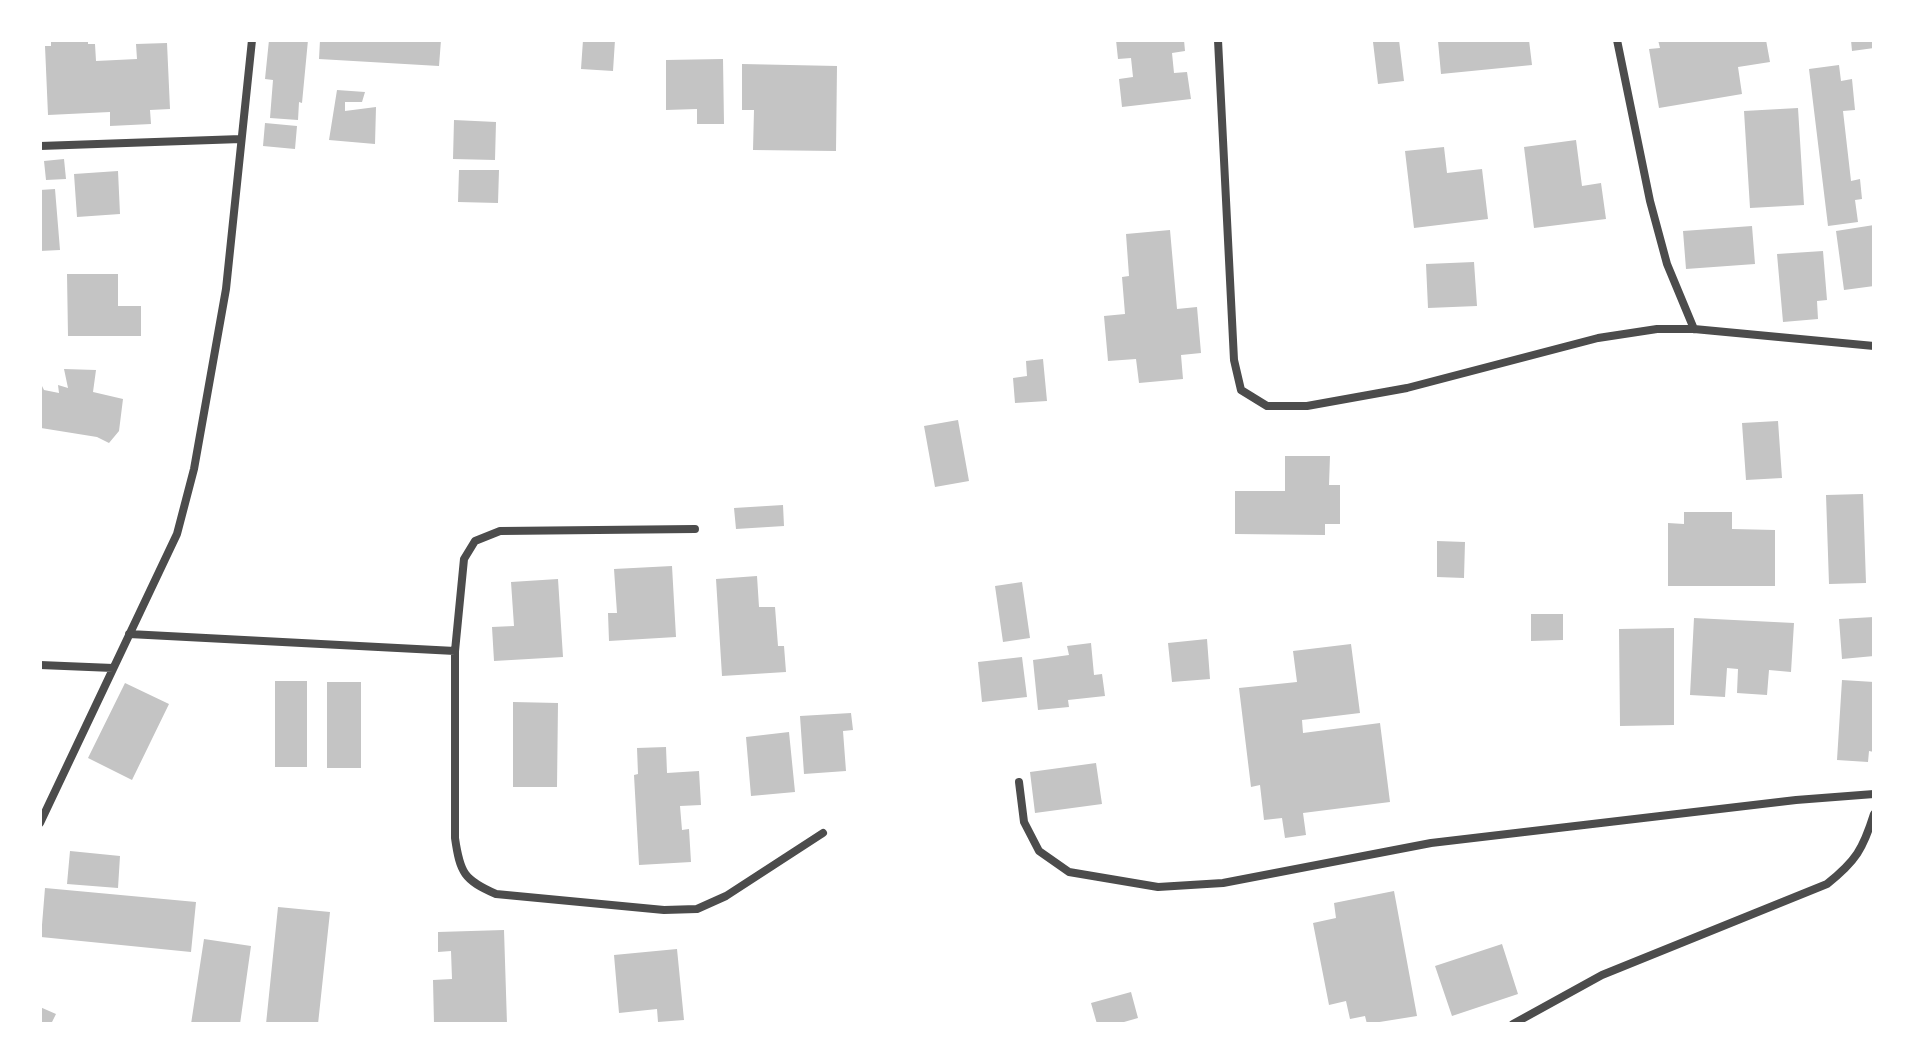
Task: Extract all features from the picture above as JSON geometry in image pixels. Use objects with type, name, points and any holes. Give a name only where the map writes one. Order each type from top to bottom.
[{"type":"street","points":[[40,823],[177,534],[194,469],[226,289],[252,40]]},
{"type":"street","points":[[1218,40],[1234,360],[1241,390],[1267,406],[1307,406],[1407,388],[1598,338],[1657,329],[1694,329],[1874,346]]},
{"type":"street","points":[[1617,40],[1663,251],[1694,329]]},
{"type":"street","points":[[40,146],[241,139]]},
{"type":"street","points":[[695,529],[500,531],[475,541],[464,559],[455,651],[455,838],[459,867],[472,884],[496,894],[664,910],[697,909],[726,896],[823,833]]},
{"type":"street","points":[[129,634],[455,651]]},
{"type":"street","points":[[40,665],[113,668]]},
{"type":"street","points":[[1019,782],[1024,822],[1039,851],[1069,872],[1158,887],[1223,883],[1447,841],[1796,800],[1874,794]]},
{"type":"street","points":[[1513,1024],[1602,975],[1827,884],[1852,864],[1867,837],[1874,814]]},
{"type":"building","points":[[51,40],[88,40],[88,44],[95,44],[96,61],[137,59],[136,44],[167,43],[170,109],[150,110],[151,124],[110,126],[110,112],[48,115],[45,46],[51,46]]},
{"type":"building","points":[[269,40],[308,40],[298,120],[270,118],[273,80],[265,79]]},
{"type":"building","points":[[320,40],[441,40],[439,66],[319,59]]},
{"type":"building","points":[[583,40],[615,40],[613,71],[581,69]]},
{"type":"building","points":[[1116,40],[1184,40],[1185,51],[1172,53],[1174,73],[1187,72],[1191,99],[1122,107],[1119,79],[1133,77],[1131,58],[1118,59]]},
{"type":"building","points":[[1399,40],[1404,81],[1378,84],[1373,42]]},
{"type":"building","points":[[1529,40],[1532,65],[1441,74],[1438,41]]},
{"type":"building","points":[[1658,40],[1766,40],[1770,62],[1738,67],[1742,94],[1659,108],[1649,49],[1660,48]]},
{"type":"building","points":[[1851,40],[1874,40],[1874,48],[1852,51]]},
{"type":"building","points":[[723,59],[724,124],[697,124],[697,109],[666,110],[666,60]]},
{"type":"building","points":[[742,64],[837,66],[836,151],[753,150],[754,110],[742,110]]},
{"type":"building","points":[[1839,65],[1841,81],[1852,79],[1855,110],[1843,111],[1851,181],[1860,179],[1862,199],[1855,200],[1858,222],[1828,226],[1809,69]]},
{"type":"building","points":[[337,90],[365,92],[362,102],[345,102],[345,111],[376,107],[375,144],[329,140]]},
{"type":"building","points":[[1798,108],[1804,205],[1750,208],[1744,111]]},
{"type":"building","points":[[454,120],[496,122],[495,160],[453,159]]},
{"type":"building","points":[[265,123],[297,126],[295,149],[263,146]]},
{"type":"building","points":[[1576,140],[1582,186],[1601,183],[1606,219],[1534,228],[1524,147]]},
{"type":"building","points":[[1444,147],[1447,173],[1482,169],[1488,219],[1414,228],[1405,151]]},
{"type":"building","points":[[64,159],[66,179],[46,180],[44,161]]},
{"type":"building","points":[[459,170],[499,170],[498,203],[458,202]]},
{"type":"building","points":[[118,171],[120,214],[77,217],[74,174]]},
{"type":"building","points":[[55,189],[60,250],[40,251],[40,190]]},
{"type":"building","points":[[1874,225],[1874,286],[1844,290],[1836,231]]},
{"type":"building","points":[[1752,226],[1755,264],[1686,269],[1683,231]]},
{"type":"building","points":[[1170,230],[1177,309],[1197,307],[1201,353],[1181,355],[1183,379],[1139,383],[1136,359],[1108,361],[1104,316],[1125,314],[1122,277],[1129,276],[1126,234]]},
{"type":"building","points":[[1823,251],[1827,300],[1817,301],[1818,319],[1783,322],[1777,254]]},
{"type":"building","points":[[1474,262],[1477,306],[1428,308],[1426,264]]},
{"type":"building","points":[[67,274],[118,274],[118,306],[141,306],[141,336],[68,336]]},
{"type":"building","points":[[1043,359],[1047,401],[1015,403],[1013,378],[1027,376],[1026,361]]},
{"type":"building","points":[[64,369],[96,370],[93,392],[123,399],[119,431],[109,443],[97,437],[41,428],[40,382],[44,390],[59,393],[58,385],[68,388]]},
{"type":"building","points":[[958,420],[969,481],[935,487],[924,426]]},
{"type":"building","points":[[1778,421],[1782,478],[1746,480],[1742,423]]},
{"type":"building","points":[[1285,456],[1330,456],[1329,485],[1340,485],[1340,524],[1325,524],[1325,535],[1235,534],[1235,491],[1285,491]]},
{"type":"building","points":[[1863,494],[1866,583],[1829,584],[1826,495]]},
{"type":"building","points":[[783,505],[784,526],[736,529],[734,508]]},
{"type":"building","points":[[1684,512],[1732,512],[1732,529],[1775,530],[1775,586],[1668,586],[1668,523],[1684,524]]},
{"type":"building","points":[[1437,541],[1465,542],[1464,578],[1437,577]]},
{"type":"building","points":[[672,566],[676,637],[609,641],[608,613],[617,613],[614,569]]},
{"type":"building","points":[[757,576],[759,607],[775,607],[778,646],[784,646],[786,672],[722,676],[716,579]]},
{"type":"building","points":[[558,579],[563,657],[494,661],[492,627],[514,626],[511,582]]},
{"type":"building","points":[[1022,582],[1030,638],[1003,642],[995,586]]},
{"type":"building","points":[[1531,614],[1563,614],[1563,640],[1531,641]]},
{"type":"building","points":[[1874,617],[1874,656],[1842,659],[1839,619]]},
{"type":"building","points":[[1694,618],[1794,623],[1791,672],[1769,670],[1767,695],[1737,693],[1738,669],[1727,668],[1725,697],[1690,695]]},
{"type":"building","points":[[1674,628],[1674,725],[1620,726],[1619,629]]},
{"type":"building","points":[[1207,639],[1210,679],[1172,682],[1168,643]]},
{"type":"building","points":[[1091,643],[1094,675],[1102,674],[1105,696],[1068,700],[1069,707],[1038,710],[1033,660],[1069,655],[1067,646]]},
{"type":"building","points":[[1351,644],[1360,713],[1302,720],[1303,733],[1380,723],[1390,802],[1303,813],[1306,835],[1285,838],[1282,818],[1264,820],[1260,785],[1251,787],[1239,688],[1297,682],[1293,651]]},
{"type":"building","points":[[1022,657],[1027,697],[982,702],[978,662]]},
{"type":"building","points":[[1842,680],[1874,682],[1874,752],[1869,751],[1868,762],[1837,760]]},
{"type":"building","points":[[275,681],[307,681],[307,767],[275,767]]},
{"type":"building","points":[[327,682],[361,682],[361,768],[327,768]]},
{"type":"building","points":[[125,683],[169,704],[132,780],[88,758]]},
{"type":"building","points":[[513,702],[558,703],[557,787],[513,787]]},
{"type":"building","points":[[851,713],[853,730],[843,731],[846,771],[804,774],[800,716]]},
{"type":"building","points":[[789,732],[795,792],[751,796],[746,737]]},
{"type":"building","points":[[666,747],[667,773],[699,771],[701,805],[680,806],[682,830],[689,829],[691,862],[639,865],[634,775],[638,774],[637,748]]},
{"type":"building","points":[[1096,763],[1102,804],[1035,813],[1030,772]]},
{"type":"building","points":[[70,851],[120,856],[118,888],[67,884]]},
{"type":"building","points":[[45,888],[196,902],[191,952],[41,937]]},
{"type":"building","points":[[1394,891],[1417,1016],[1367,1024],[1365,1016],[1350,1019],[1346,1001],[1329,1005],[1313,923],[1336,918],[1334,903]]},
{"type":"building","points":[[278,907],[330,912],[318,1024],[266,1024]]},
{"type":"building","points":[[504,930],[507,1024],[434,1024],[433,980],[452,979],[451,951],[438,952],[438,932]]},
{"type":"building","points":[[204,939],[251,946],[240,1024],[191,1024]]},
{"type":"building","points":[[1502,944],[1518,994],[1452,1016],[1435,966]]},
{"type":"building","points":[[677,949],[684,1020],[658,1022],[657,1009],[619,1013],[614,955]]},
{"type":"building","points":[[1131,992],[1138,1018],[1117,1024],[1097,1024],[1091,1003]]},
{"type":"building","points":[[40,1007],[56,1014],[51,1024],[40,1024]]}]
